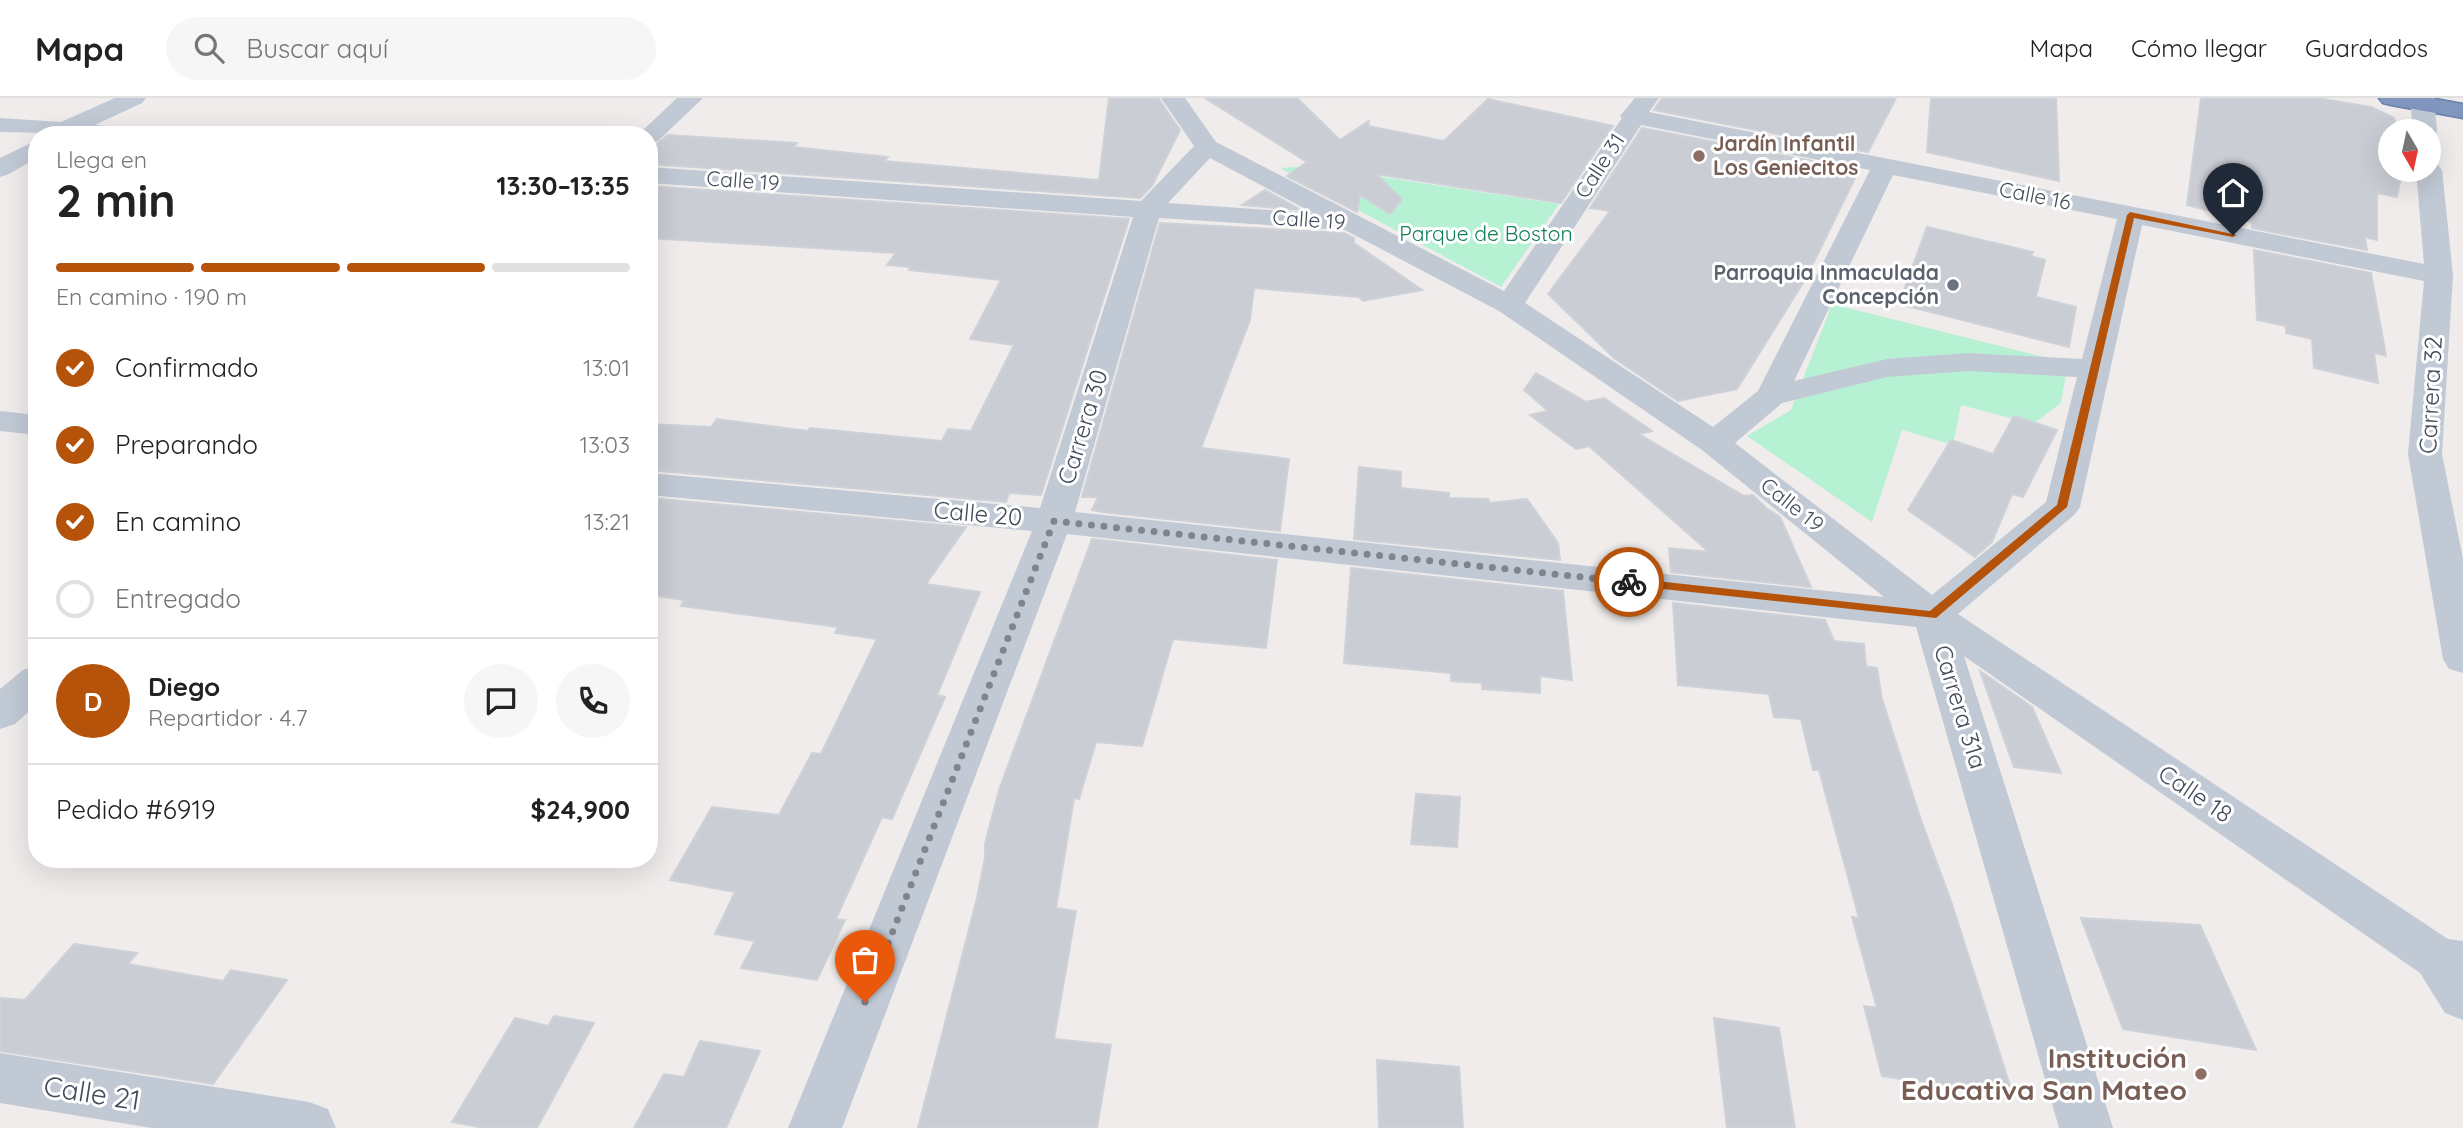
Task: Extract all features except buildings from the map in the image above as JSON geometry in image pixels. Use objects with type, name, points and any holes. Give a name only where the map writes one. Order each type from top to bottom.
[{"type":"highway","points":[[2391,98],[2422,101],[2463,111]]},
{"type":"street","points":[[75,126],[134,98]]},
{"type":"street","points":[[658,128],[691,98]]},
{"type":"street","points":[[1173,98],[1207,147],[1355,224]]},
{"type":"street","points":[[2422,101],[2424,119]]},
{"type":"street","name":"Calle 16","points":[[1639,107],[1884,167],[2439,275]]},
{"type":"street","name":"Calle 31","points":[[1509,305],[1639,107]]},
{"type":"street","points":[[0,125],[28,128]]},
{"type":"street","name":"Carrera 30","points":[[815,1128],[1054,521],[1149,208],[1207,147]]},
{"type":"street","points":[[0,169],[28,152]]},
{"type":"street","points":[[1714,443],[1771,396],[1884,167]]},
{"type":"street","name":"Calle 19","points":[[658,176],[1355,224],[1509,305],[1714,443],[1932,615]]},
{"type":"street","name":"Carrera 32","points":[[2434,182],[2448,212],[2439,275],[2425,454],[2463,659]]},
{"type":"street","name":"Carrera 31a","points":[[2086,1128],[1932,615],[2062,507],[2130,215]]},
{"type":"street","points":[[1771,396],[1887,368],[1968,362],[2094,369]]},
{"type":"street","points":[[0,421],[28,424]]},
{"type":"street","name":"Calle 20","points":[[658,485],[1054,521],[1932,615]]},
{"type":"street","name":"Calle 18","points":[[1932,615],[2450,960]]},
{"type":"street","points":[[0,713],[28,688]]},
{"type":"street","points":[[2450,960],[2463,997]]},
{"type":"street","name":"Calle 21","points":[[0,1078],[309,1128]]},
{"type":"green space","name":"Parque de Boston","points":[[1311,166],[1559,204],[1501,287],[1280,168]]},
{"type":"green space","points":[[1832,304],[2068,363],[2061,403],[2033,424],[1961,405],[1953,445],[1902,430],[1872,522],[1747,436],[1791,410]]},
{"type":"way so far","points":[[865,1002],[1054,521],[1629,582]]},
{"type":"place","name":"Jardín Infantil Los Geniecitos","points":[[1699,156]]},
{"type":"place","name":"Parroquia Inmaculada Concepción","points":[[1953,285]]},
{"type":"place","name":"Institución Educativa San Mateo","points":[[2201,1074]]},
{"type":"route","points":[[1629,582],[1932,615],[2062,507],[2130,215],[2233,235]]}]
